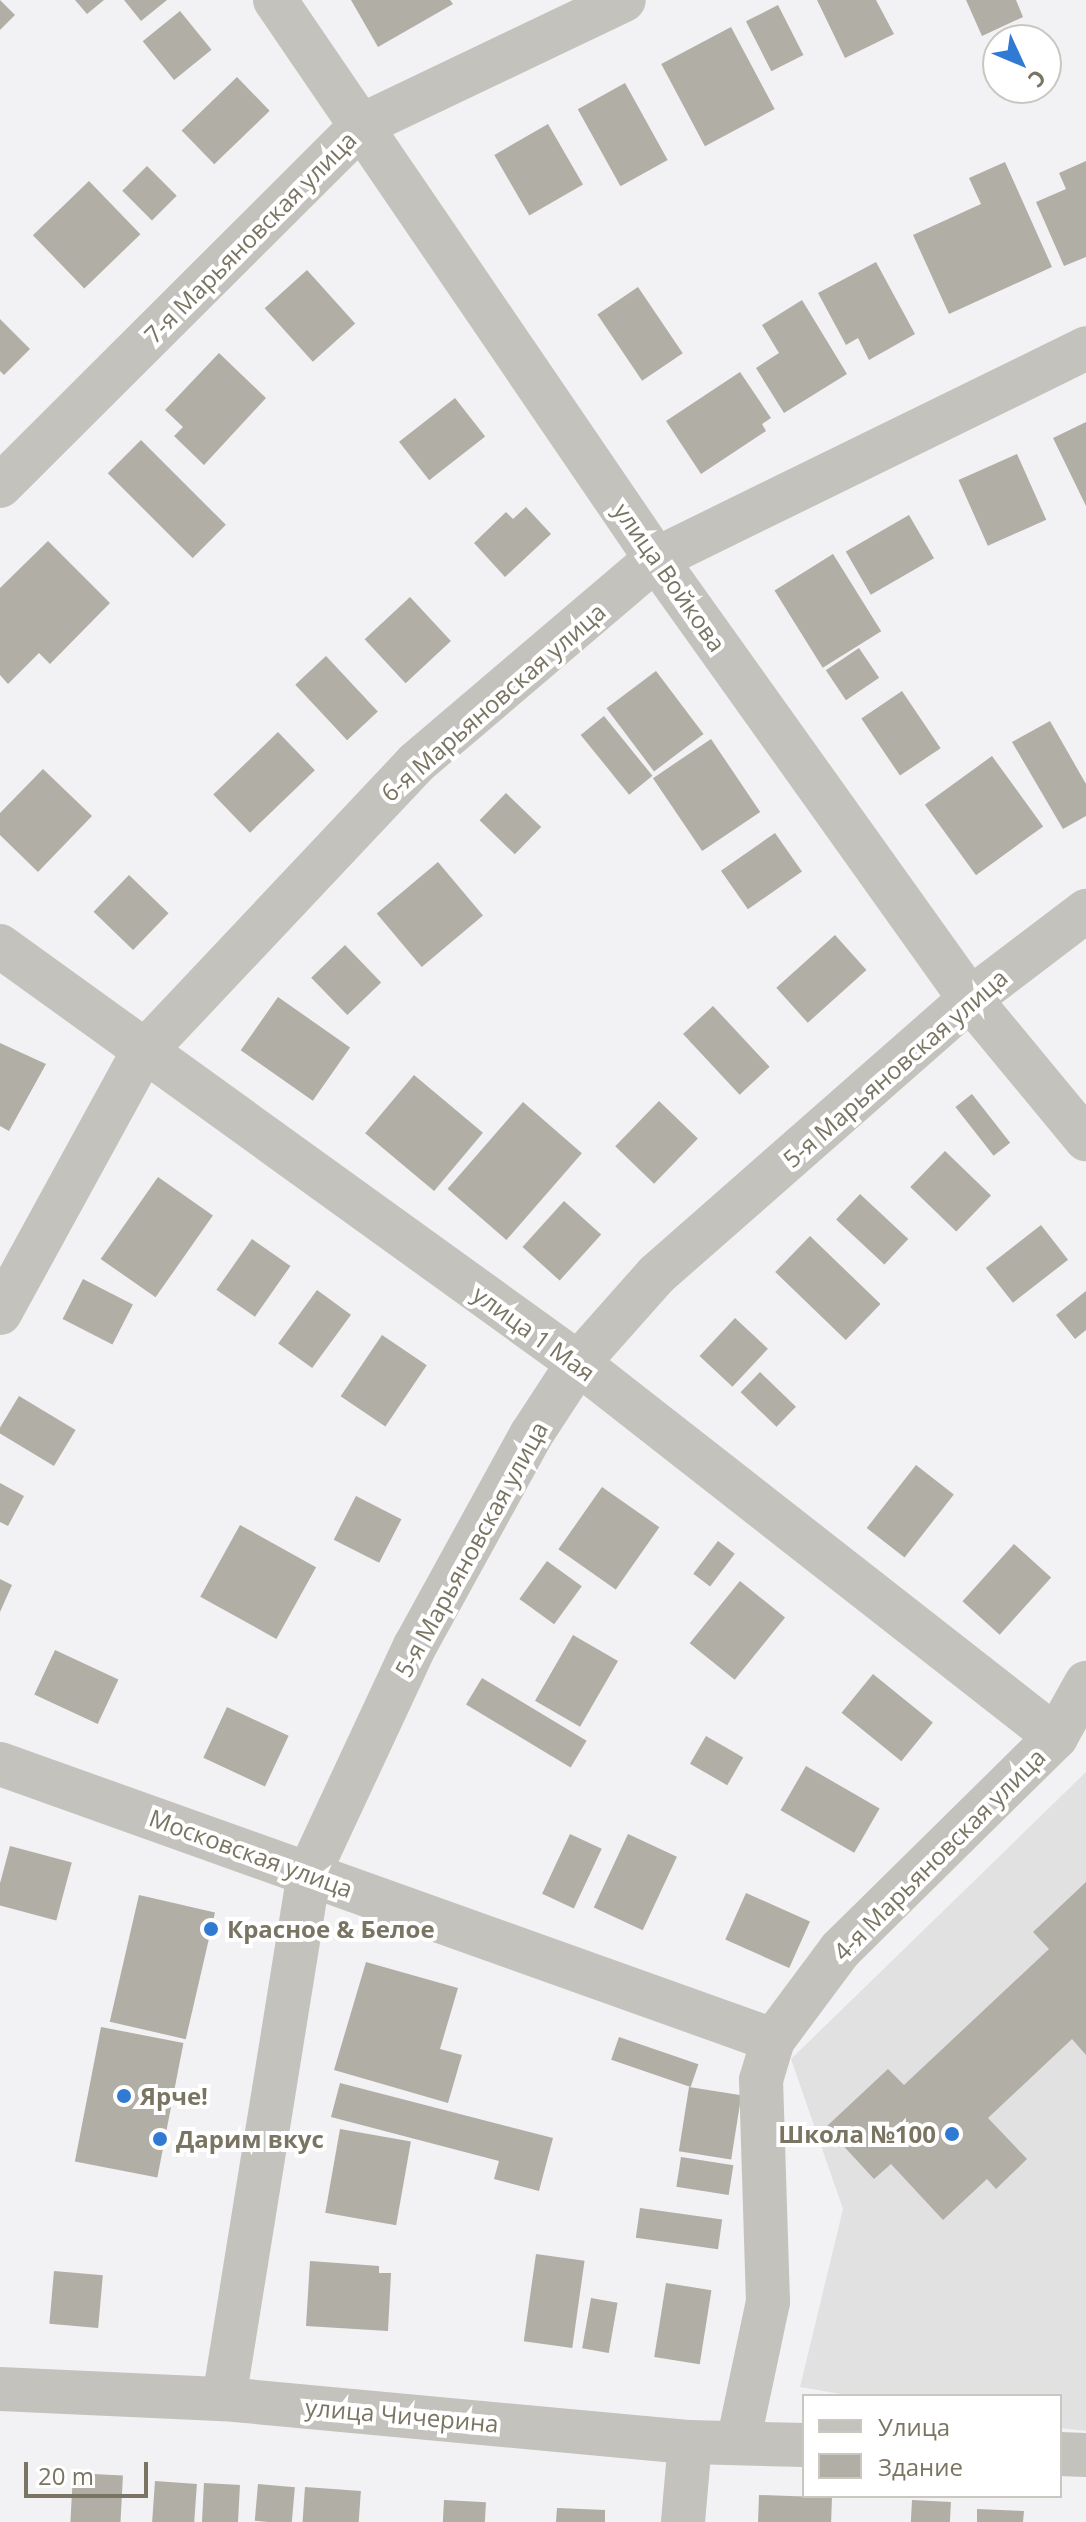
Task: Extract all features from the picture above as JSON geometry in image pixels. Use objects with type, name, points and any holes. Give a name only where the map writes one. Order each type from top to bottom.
[{"type":"street","name":"улица Войкова","points":[[275,0],[656,559],[970,999],[1086,1139]]},
{"type":"street","name":"7-я Марьяновская улица","points":[[0,486],[362,125],[624,0]]},
{"type":"street","name":"6-я Марьяновская улица","points":[[0,1313],[141,1055],[416,763],[656,559],[1086,348]]},
{"type":"street","name":"5-я Марьяновская улица","points":[[224,2399],[309,1873],[415,1646],[578,1363],[656,1275],[970,999],[1086,911]]},
{"type":"street","name":"улица 1 Мая","points":[[0,946],[141,1055],[1076,1708]]},
{"type":"street","name":"4-я Марьяновская улица","points":[[738,2443],[768,2302],[761,2080],[773,2040],[840,1950],[1076,1708]]},
{"type":"street","name":"Московская улица","points":[[0,1764],[773,2040]]},
{"type":"street","name":"улица Чичерина","points":[[0,2389],[224,2399],[690,2442],[802,2445]]},
{"type":"street","points":[[683,2522],[690,2442]]},
{"type":"street","points":[[1062,2454],[1086,2455]]},
{"type":"shaded area","name":"Школа №100","points":[[1086,1772],[1086,2431],[1062,2428],[1062,2394],[840,2394],[800,2387],[843,2209],[791,2059]]},
{"type":"building","points":[[0,0],[15,15],[0,30]]},
{"type":"building","points":[[75,0],[104,0],[87,14]]},
{"type":"building","points":[[124,0],[167,0],[141,21]]},
{"type":"building","points":[[351,0],[450,0],[453,4],[378,47]]},
{"type":"building","points":[[817,0],[876,0],[894,34],[845,58]]},
{"type":"building","points":[[966,0],[1016,0],[1023,17],[1008,24],[982,24],[982,36]]},
{"type":"building","points":[[778,5],[803,55],[771,71],[746,21]]},
{"type":"building","points":[[180,11],[211,50],[174,80],[143,41]]},
{"type":"building","points":[[731,27],[775,109],[705,146],[661,64]]},
{"type":"building","points":[[237,77],[270,111],[214,164],[182,130]]},
{"type":"building","points":[[625,83],[668,160],[620,186],[578,109]]},
{"type":"building","points":[[548,124],[583,185],[529,216],[494,155]]},
{"type":"building","points":[[1086,161],[1086,257],[1064,266],[1036,202],[1066,189],[1059,173]]},
{"type":"building","points":[[1005,162],[1052,267],[949,314],[913,235],[981,204],[969,178]]},
{"type":"building","points":[[147,166],[177,196],[152,220],[122,191]]},
{"type":"building","points":[[89,181],[140,234],[84,288],[33,235]]},
{"type":"building","points":[[876,262],[915,334],[869,360],[858,338],[846,345],[818,293]]},
{"type":"building","points":[[307,270],[355,324],[313,362],[265,308]]},
{"type":"building","points":[[638,287],[683,353],[642,381],[597,314]]},
{"type":"building","points":[[802,300],[847,374],[784,413],[756,368],[779,353],[762,325]]},
{"type":"building","points":[[0,319],[30,349],[4,375],[0,371]]},
{"type":"building","points":[[219,353],[266,398],[204,465],[174,436],[183,427],[165,410]]},
{"type":"building","points":[[740,372],[771,418],[762,424],[766,431],[701,474],[666,421]]},
{"type":"building","points":[[455,398],[485,437],[429,480],[399,442]]},
{"type":"building","points":[[1086,422],[1086,506],[1053,438]]},
{"type":"building","points":[[141,440],[226,525],[193,558],[108,473]]},
{"type":"building","points":[[1017,454],[1046,520],[988,546],[959,480]]},
{"type":"building","points":[[526,507],[551,534],[505,577],[474,543],[506,512],[513,519]]},
{"type":"building","points":[[909,515],[934,558],[871,595],[846,552]]},
{"type":"building","points":[[48,541],[110,603],[50,664],[39,653],[8,684],[0,675],[0,588]]},
{"type":"building","points":[[833,554],[881,631],[823,668],[774,591]]},
{"type":"building","points":[[410,597],[451,641],[406,683],[365,639]]},
{"type":"building","points":[[859,648],[879,678],[846,700],[826,670]]},
{"type":"building","points":[[326,656],[378,712],[347,740],[295,685]]},
{"type":"building","points":[[656,671],[704,734],[654,771],[606,708]]},
{"type":"building","points":[[902,691],[941,748],[900,776],[861,718]]},
{"type":"building","points":[[604,716],[652,776],[629,795],[581,735]]},
{"type":"building","points":[[1050,721],[1086,784],[1086,816],[1063,829],[1012,742]]},
{"type":"building","points":[[278,732],[315,770],[250,833],[213,795]]},
{"type":"building","points":[[711,739],[760,812],[702,851],[653,778]]},
{"type":"building","points":[[992,756],[1043,826],[976,875],[925,805]]},
{"type":"building","points":[[43,769],[92,816],[38,872],[0,835],[0,813]]},
{"type":"building","points":[[506,793],[541,827],[515,854],[480,820]]},
{"type":"building","points":[[775,833],[802,872],[748,909],[721,871]]},
{"type":"building","points":[[438,862],[483,916],[422,967],[377,913]]},
{"type":"building","points":[[129,875],[169,913],[133,950],[94,912]]},
{"type":"building","points":[[835,935],[866,970],[808,1023],[776,988]]},
{"type":"building","points":[[345,945],[381,982],[347,1015],[311,978]]},
{"type":"building","points":[[278,997],[350,1047],[313,1101],[241,1050]]},
{"type":"building","points":[[713,1006],[770,1067],[740,1095],[683,1034]]},
{"type":"building","points":[[0,1043],[46,1064],[9,1131],[0,1126]]},
{"type":"building","points":[[414,1075],[483,1133],[434,1191],[365,1133]]},
{"type":"building","points":[[972,1094],[1010,1143],[994,1156],[955,1107]]},
{"type":"building","points":[[659,1101],[698,1139],[654,1184],[615,1146]]},
{"type":"building","points":[[523,1102],[582,1153],[506,1240],[448,1189]]},
{"type":"building","points":[[945,1151],[991,1195],[956,1231],[910,1187]]},
{"type":"building","points":[[158,1177],[213,1215],[156,1297],[101,1259]]},
{"type":"building","points":[[860,1194],[908,1239],[884,1265],[836,1220]]},
{"type":"building","points":[[564,1201],[601,1234],[560,1281],[523,1247]]},
{"type":"building","points":[[1041,1225],[1068,1260],[1013,1303],[986,1268]]},
{"type":"building","points":[[810,1236],[880,1304],[846,1340],[775,1272]]},
{"type":"building","points":[[252,1239],[291,1266],[255,1317],[216,1290]]},
{"type":"building","points":[[83,1279],[133,1304],[112,1345],[63,1319]]},
{"type":"building","points":[[317,1290],[351,1315],[312,1368],[278,1343]]},
{"type":"building","points":[[1086,1291],[1086,1330],[1075,1339],[1056,1315]]},
{"type":"building","points":[[735,1318],[768,1349],[732,1387],[700,1356]]},
{"type":"building","points":[[382,1335],[427,1365],[385,1427],[341,1396]]},
{"type":"building","points":[[760,1372],[796,1407],[777,1427],[741,1392]]},
{"type":"building","points":[[19,1396],[76,1430],[54,1466],[0,1434],[0,1428]]},
{"type":"building","points":[[916,1465],[954,1495],[905,1558],[867,1528]]},
{"type":"building","points":[[0,1483],[24,1496],[8,1526],[0,1522]]},
{"type":"building","points":[[602,1487],[659,1527],[616,1589],[558,1549]]},
{"type":"building","points":[[356,1496],[401,1519],[379,1563],[334,1540]]},
{"type":"building","points":[[240,1525],[316,1567],[276,1639],[200,1597]]},
{"type":"building","points":[[718,1541],[735,1554],[710,1586],[693,1574]]},
{"type":"building","points":[[1014,1544],[1051,1577],[1000,1635],[962,1601]]},
{"type":"building","points":[[547,1561],[582,1586],[554,1624],[519,1599]]},
{"type":"building","points":[[0,1579],[12,1585],[0,1612]]},
{"type":"building","points":[[740,1581],[785,1618],[735,1680],[690,1643]]},
{"type":"building","points":[[573,1635],[618,1661],[580,1727],[535,1701]]},
{"type":"building","points":[[55,1650],[118,1680],[98,1724],[34,1694]]},
{"type":"building","points":[[873,1674],[933,1722],[901,1761],[842,1713]]},
{"type":"building","points":[[482,1678],[587,1741],[571,1767],[466,1705]]},
{"type":"building","points":[[227,1707],[289,1736],[265,1786],[203,1758]]},
{"type":"building","points":[[706,1736],[743,1758],[727,1785],[690,1764]]},
{"type":"building","points":[[806,1766],[880,1808],[854,1853],[780,1810]]},
{"type":"building","points":[[570,1834],[602,1849],[574,1909],[542,1894]]},
{"type":"building","points":[[628,1834],[677,1857],[643,1930],[594,1907]]},
{"type":"building","points":[[10,1846],[72,1863],[56,1921],[0,1905],[0,1883]]},
{"type":"building","points":[[1086,1882],[1086,2055],[1072,2039],[988,2118],[1027,2159],[996,2189],[987,2179],[943,2220],[891,2164],[874,2179],[826,2127],[888,2069],[904,2085],[1049,1949],[1033,1932]]},
{"type":"building","points":[[746,1893],[810,1921],[789,1968],[725,1940]]},
{"type":"building","points":[[139,1895],[215,1913],[186,2039],[110,2022]]},
{"type":"building","points":[[366,1962],[458,1988],[440,2049],[462,2055],[448,2103],[334,2070]]},
{"type":"building","points":[[101,2027],[183,2043],[157,2178],[75,2161]]},
{"type":"building","points":[[619,2037],[698,2064],[691,2087],[611,2060]]},
{"type":"building","points":[[340,2083],[553,2138],[539,2191],[494,2179],[499,2161],[331,2117]]},
{"type":"building","points":[[689,2087],[741,2095],[731,2159],[679,2151]]},
{"type":"building","points":[[340,2129],[411,2142],[396,2225],[325,2213]]},
{"type":"building","points":[[681,2157],[733,2165],[729,2195],[676,2187]]},
{"type":"building","points":[[640,2208],[722,2220],[718,2249],[636,2238]]},
{"type":"building","points":[[536,2254],[585,2261],[572,2348],[524,2341]]},
{"type":"building","points":[[310,2261],[379,2266],[379,2273],[391,2273],[388,2331],[306,2326]]},
{"type":"building","points":[[54,2271],[103,2275],[98,2328],[49,2324]]},
{"type":"building","points":[[666,2283],[711,2290],[700,2364],[654,2357]]},
{"type":"building","points":[[591,2298],[618,2303],[609,2353],[582,2348]]},
{"type":"building","points":[[73,2473],[123,2476],[121,2522],[70,2522]]},
{"type":"building","points":[[155,2481],[197,2484],[194,2522],[152,2522]]},
{"type":"building","points":[[204,2483],[240,2485],[238,2522],[202,2522]]},
{"type":"building","points":[[258,2484],[295,2487],[292,2522],[255,2521]]},
{"type":"building","points":[[305,2487],[361,2491],[359,2522],[303,2522]]},
{"type":"building","points":[[759,2495],[832,2498],[831,2522],[758,2522]]},
{"type":"building","points":[[444,2500],[486,2502],[485,2522],[443,2522]]},
{"type":"building","points":[[912,2500],[951,2502],[950,2522],[911,2522]]},
{"type":"building","points":[[557,2508],[605,2510],[605,2522],[556,2522]]},
{"type":"building","points":[[977,2509],[1024,2511],[1023,2522],[977,2522]]},
{"type":"place","name":"Красное & Белое","points":[[211,1929]]},
{"type":"place","name":"Ярче!","points":[[124,2096]]},
{"type":"place","name":"Школа №100","points":[[952,2134]]},
{"type":"place","name":"Дарим вкус","points":[[160,2139]]}]
